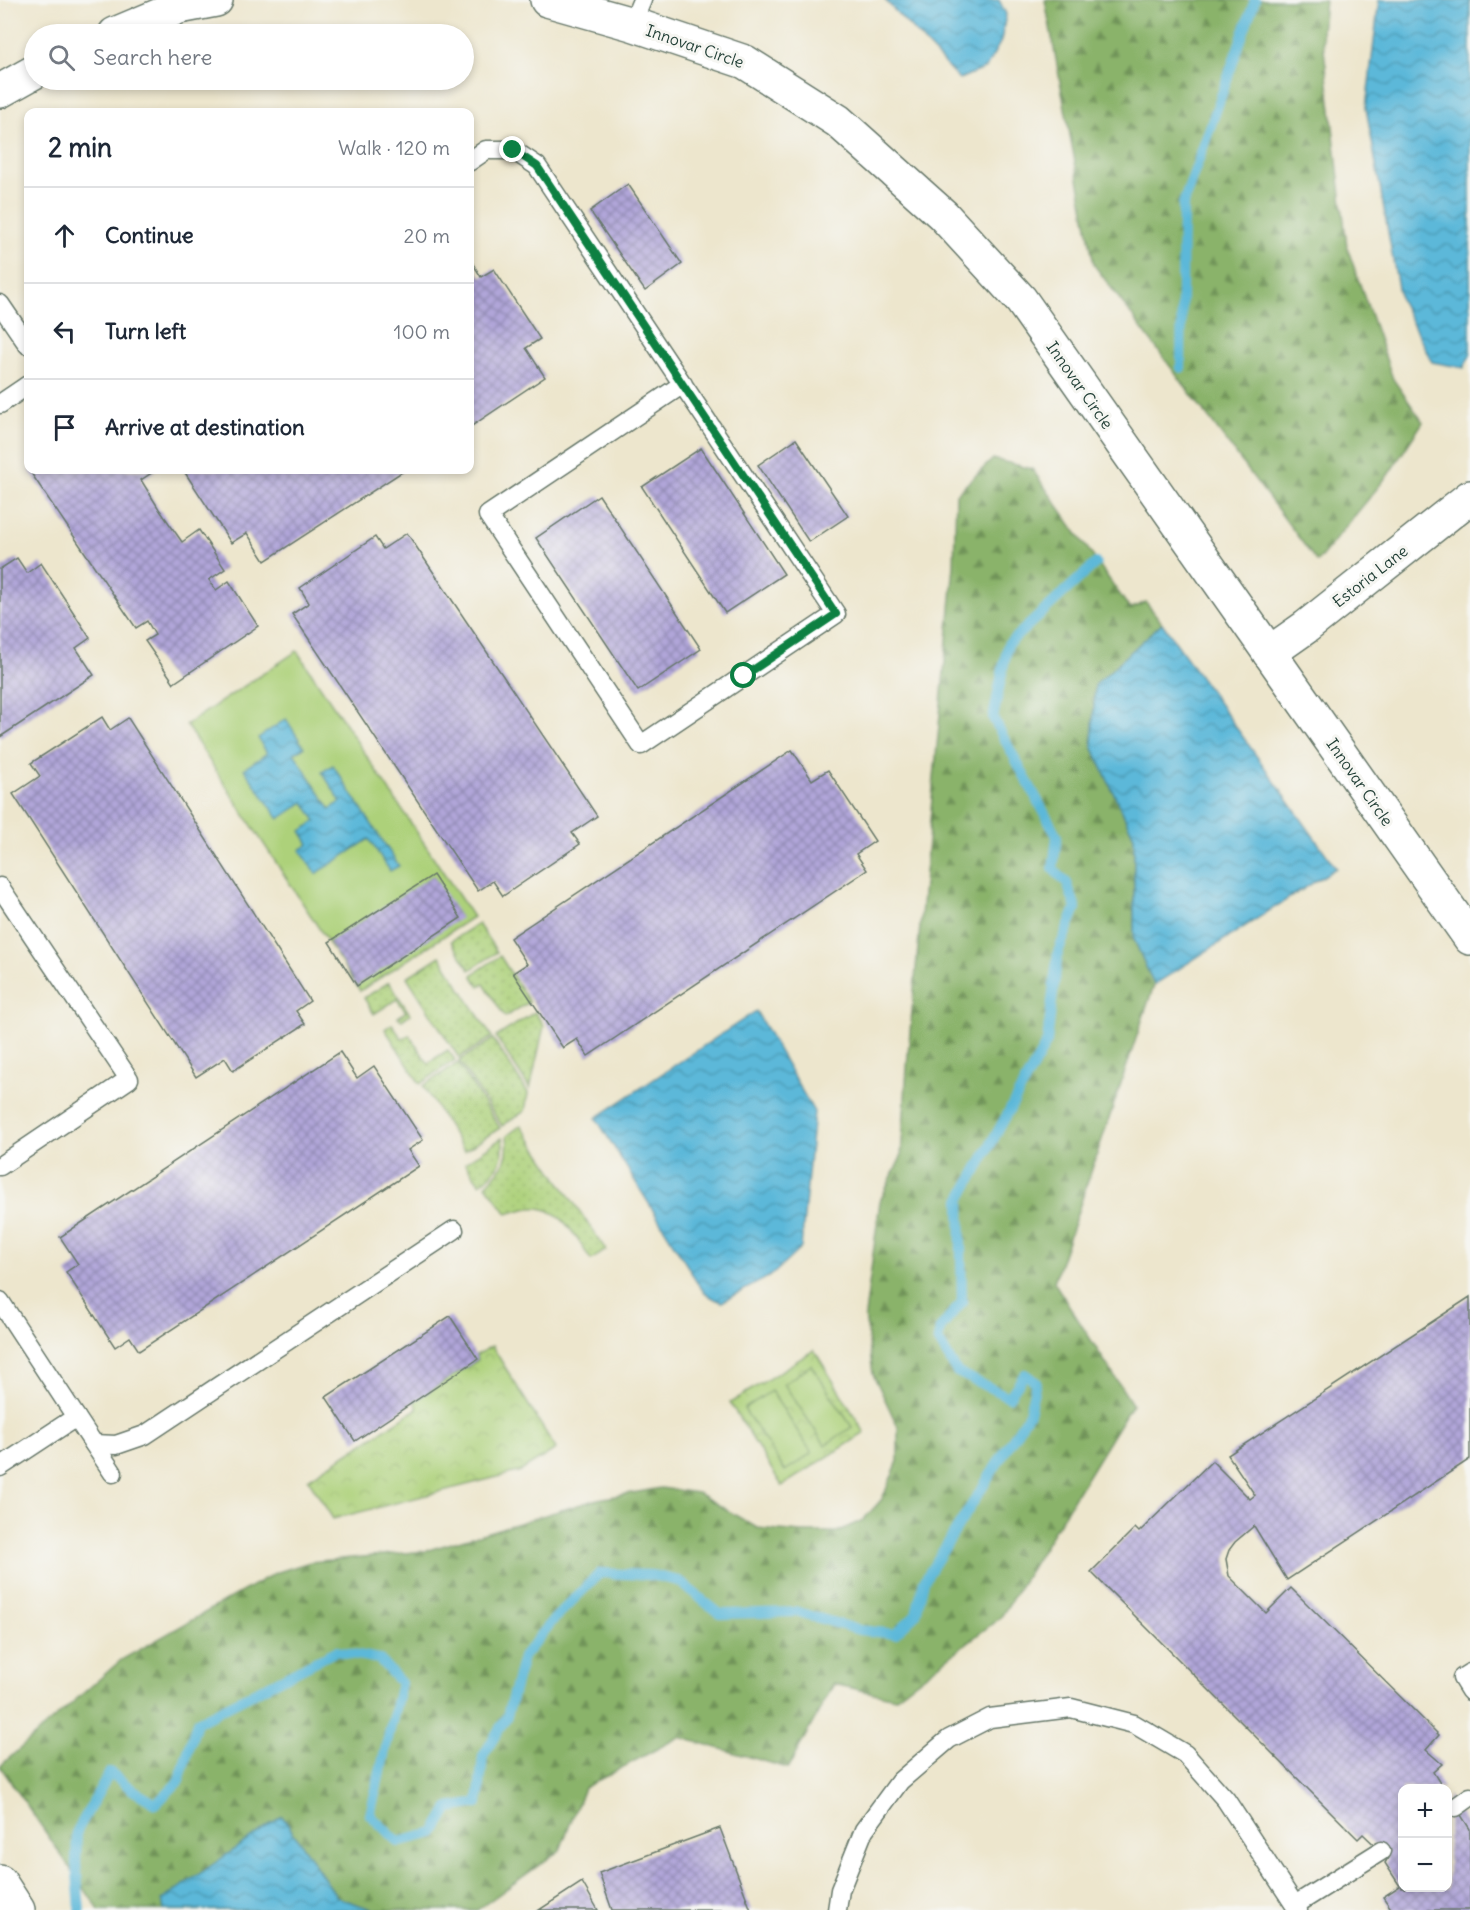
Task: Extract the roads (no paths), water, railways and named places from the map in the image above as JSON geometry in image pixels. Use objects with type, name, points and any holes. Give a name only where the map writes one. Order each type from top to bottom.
[{"type":"street","points":[[139,24],[179,7],[216,0]]},
{"type":"street","name":"Innovar Circle","points":[[547,0],[637,12],[745,63],[838,121],[943,215],[1021,300],[1470,939]]},
{"type":"street","points":[[0,91],[24,78]]},
{"type":"street","name":"Estoria Lane","points":[[1269,653],[1306,627],[1470,497]]},
{"type":"street","points":[[0,1882],[18,1910]]},
{"type":"lane","points":[[474,158],[486,150],[513,150],[537,166],[683,384],[836,614],[641,745],[488,515],[683,384]]},
{"type":"lane","points":[[0,304],[24,339]]},
{"type":"lane","points":[[3,396],[24,387]]},
{"type":"lane","points":[[0,887],[129,1079],[0,1166]]},
{"type":"lane","points":[[94,1444],[116,1445],[146,1434],[454,1230]]},
{"type":"lane","points":[[0,1301],[113,1473]]},
{"type":"lane","points":[[0,1467],[76,1417]]},
{"type":"lane","points":[[1470,1673],[1462,1678],[1470,1691]]},
{"type":"lane","points":[[837,1910],[840,1890],[864,1830],[900,1781],[949,1739],[990,1718],[1071,1708],[1134,1724],[1185,1754],[1226,1800],[1297,1908],[1381,1851]]},
{"type":"water","points":[[885,0],[999,0],[1006,14],[1001,41],[986,68],[959,79]]},
{"type":"water","points":[[1379,0],[1470,0],[1470,355],[1464,368],[1432,362],[1400,299],[1366,108]]},
{"type":"water","points":[[1162,623],[1336,868],[1154,985],[1134,939],[1134,837],[1092,746],[1095,685]]},
{"type":"water","points":[[286,719],[304,747],[294,753],[330,809],[341,802],[322,772],[333,765],[399,866],[390,871],[369,839],[316,874],[300,850],[309,844],[301,831],[316,821],[304,802],[279,819],[244,769],[267,753],[258,738]]},
{"type":"water","points":[[756,1011],[814,1112],[801,1248],[772,1275],[722,1302],[711,1297],[699,1285],[596,1118]]},
{"type":"water","points":[[282,1816],[337,1897],[374,1910],[164,1910],[162,1900]]},
{"type":"waterway","points":[[1181,368],[1183,204],[1255,0]]},
{"type":"waterway","points":[[80,1910],[76,1863],[77,1831],[110,1772],[134,1791],[156,1804],[179,1781],[197,1722],[336,1651],[379,1659],[401,1683],[370,1815],[398,1842],[434,1833],[449,1808],[478,1803],[483,1756],[507,1716],[523,1657],[555,1618],[600,1573],[651,1575],[679,1581],[720,1614],[798,1612],[859,1630],[895,1634],[916,1614],[924,1581],[1029,1413],[1036,1382],[1025,1374],[1009,1397],[957,1372],[938,1340],[940,1329],[962,1302],[960,1200],[1047,1042],[1058,952],[1076,908],[1067,883],[1053,869],[1057,836],[993,718],[1008,644],[1096,563]]}]
